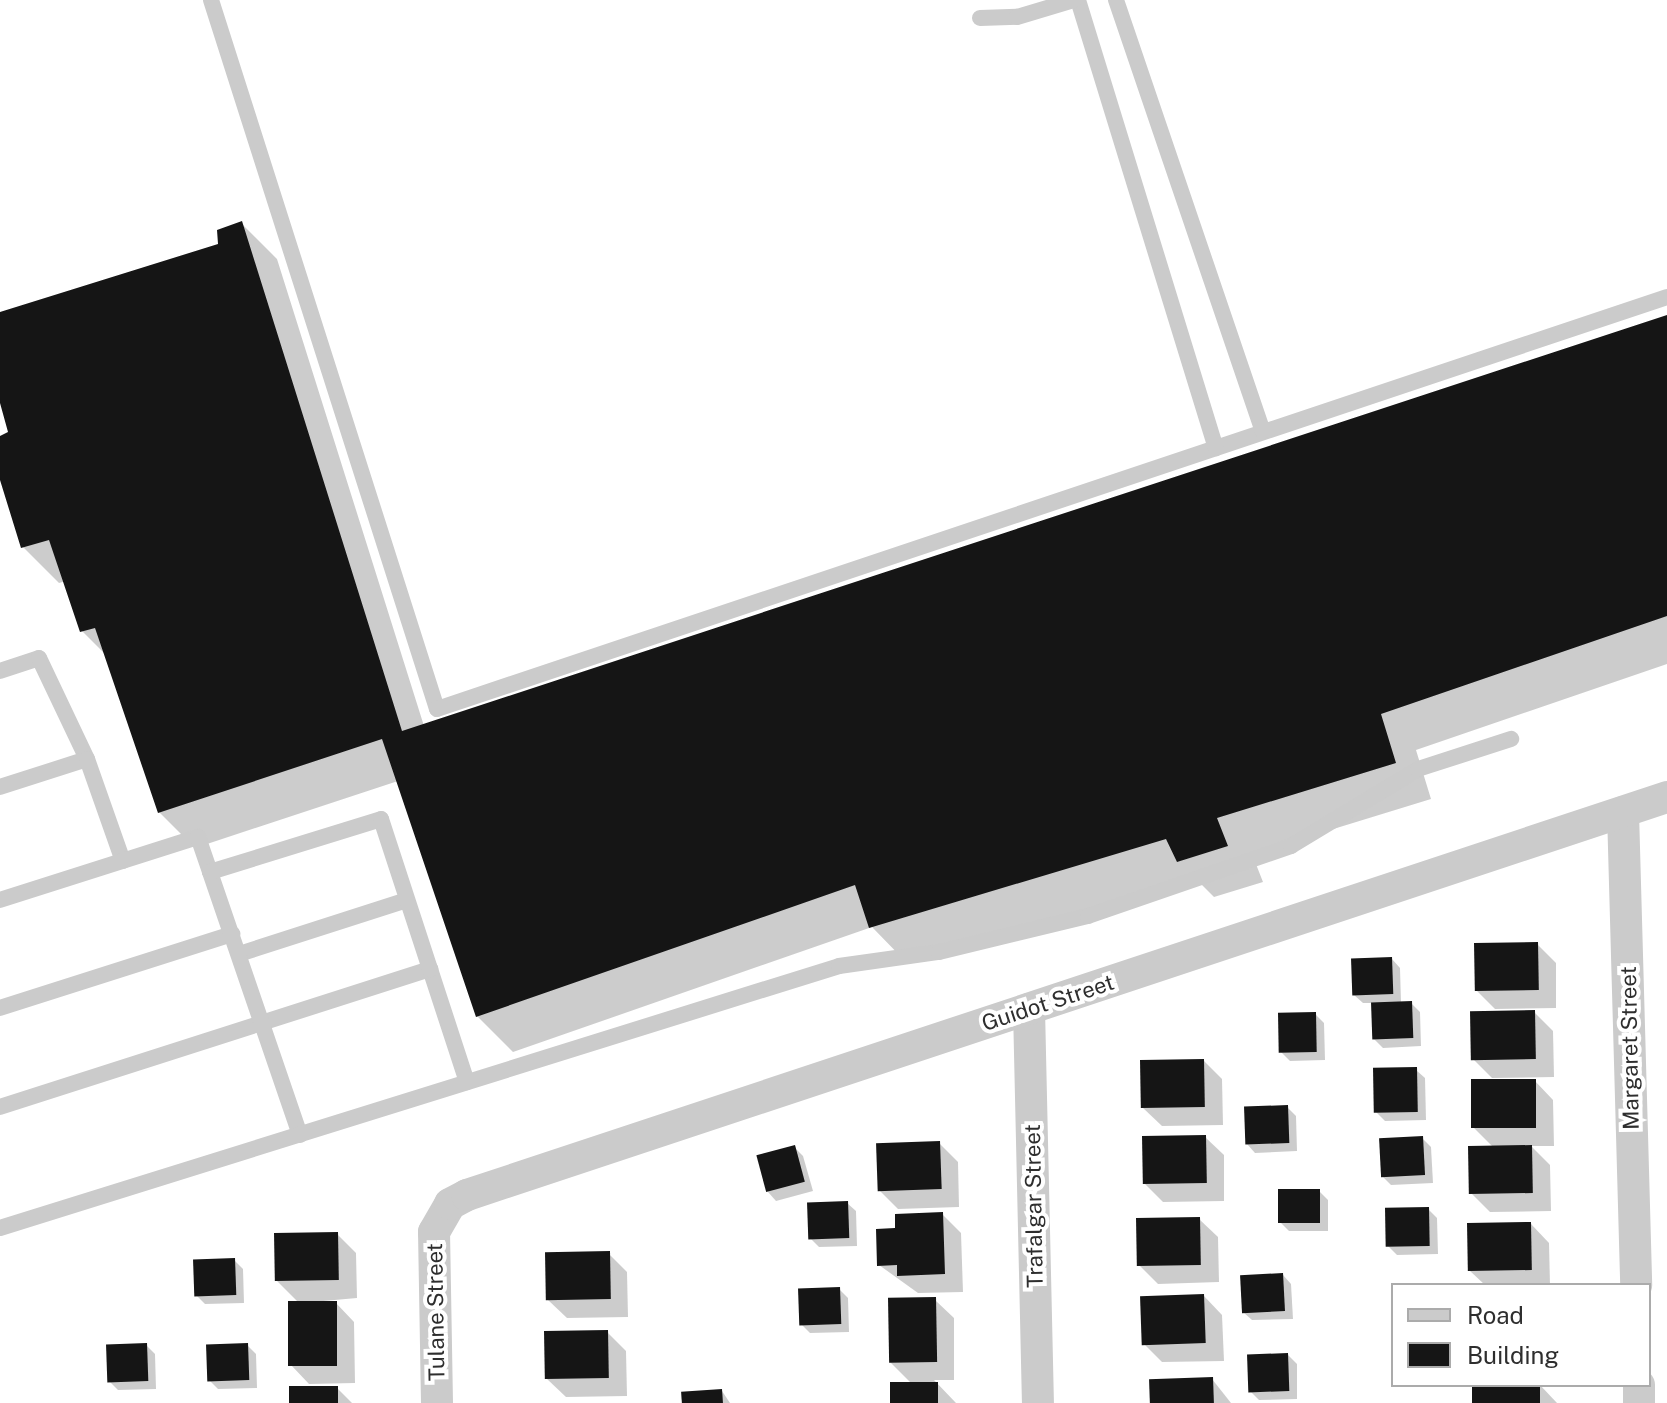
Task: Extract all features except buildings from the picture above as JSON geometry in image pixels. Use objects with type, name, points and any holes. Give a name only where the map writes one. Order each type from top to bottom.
[{"type":"street","name":"Guidot Street","points":[[438,1221],[450,1204],[467,1195],[1667,797]]},
{"type":"street","name":"Margaret Street","points":[[1623,812],[1636,1283]]},
{"type":"street","name":"Trafalgar Street","points":[[1029,1009],[1038,1403]]},
{"type":"street","name":"Tulane Street","points":[[437,1403],[432,1248],[438,1221]]},
{"type":"lane","points":[[211,0],[437,709],[1667,297]]},
{"type":"lane","points":[[980,18],[1017,17],[1076,0],[1216,448]]},
{"type":"lane","points":[[1116,0],[1263,431]]},
{"type":"lane","points":[[0,671],[39,658],[87,759],[123,861]]},
{"type":"lane","points":[[0,1228],[839,966],[939,952],[1088,916],[1291,846],[1418,769],[1511,739]]},
{"type":"lane","points":[[0,787],[87,759]]},
{"type":"lane","points":[[210,872],[381,819],[467,1082]]},
{"type":"lane","points":[[0,900],[198,837],[300,1135]]},
{"type":"lane","points":[[239,954],[407,900]]},
{"type":"lane","points":[[0,1008],[232,934]]},
{"type":"lane","points":[[0,1107],[430,969]]}]
